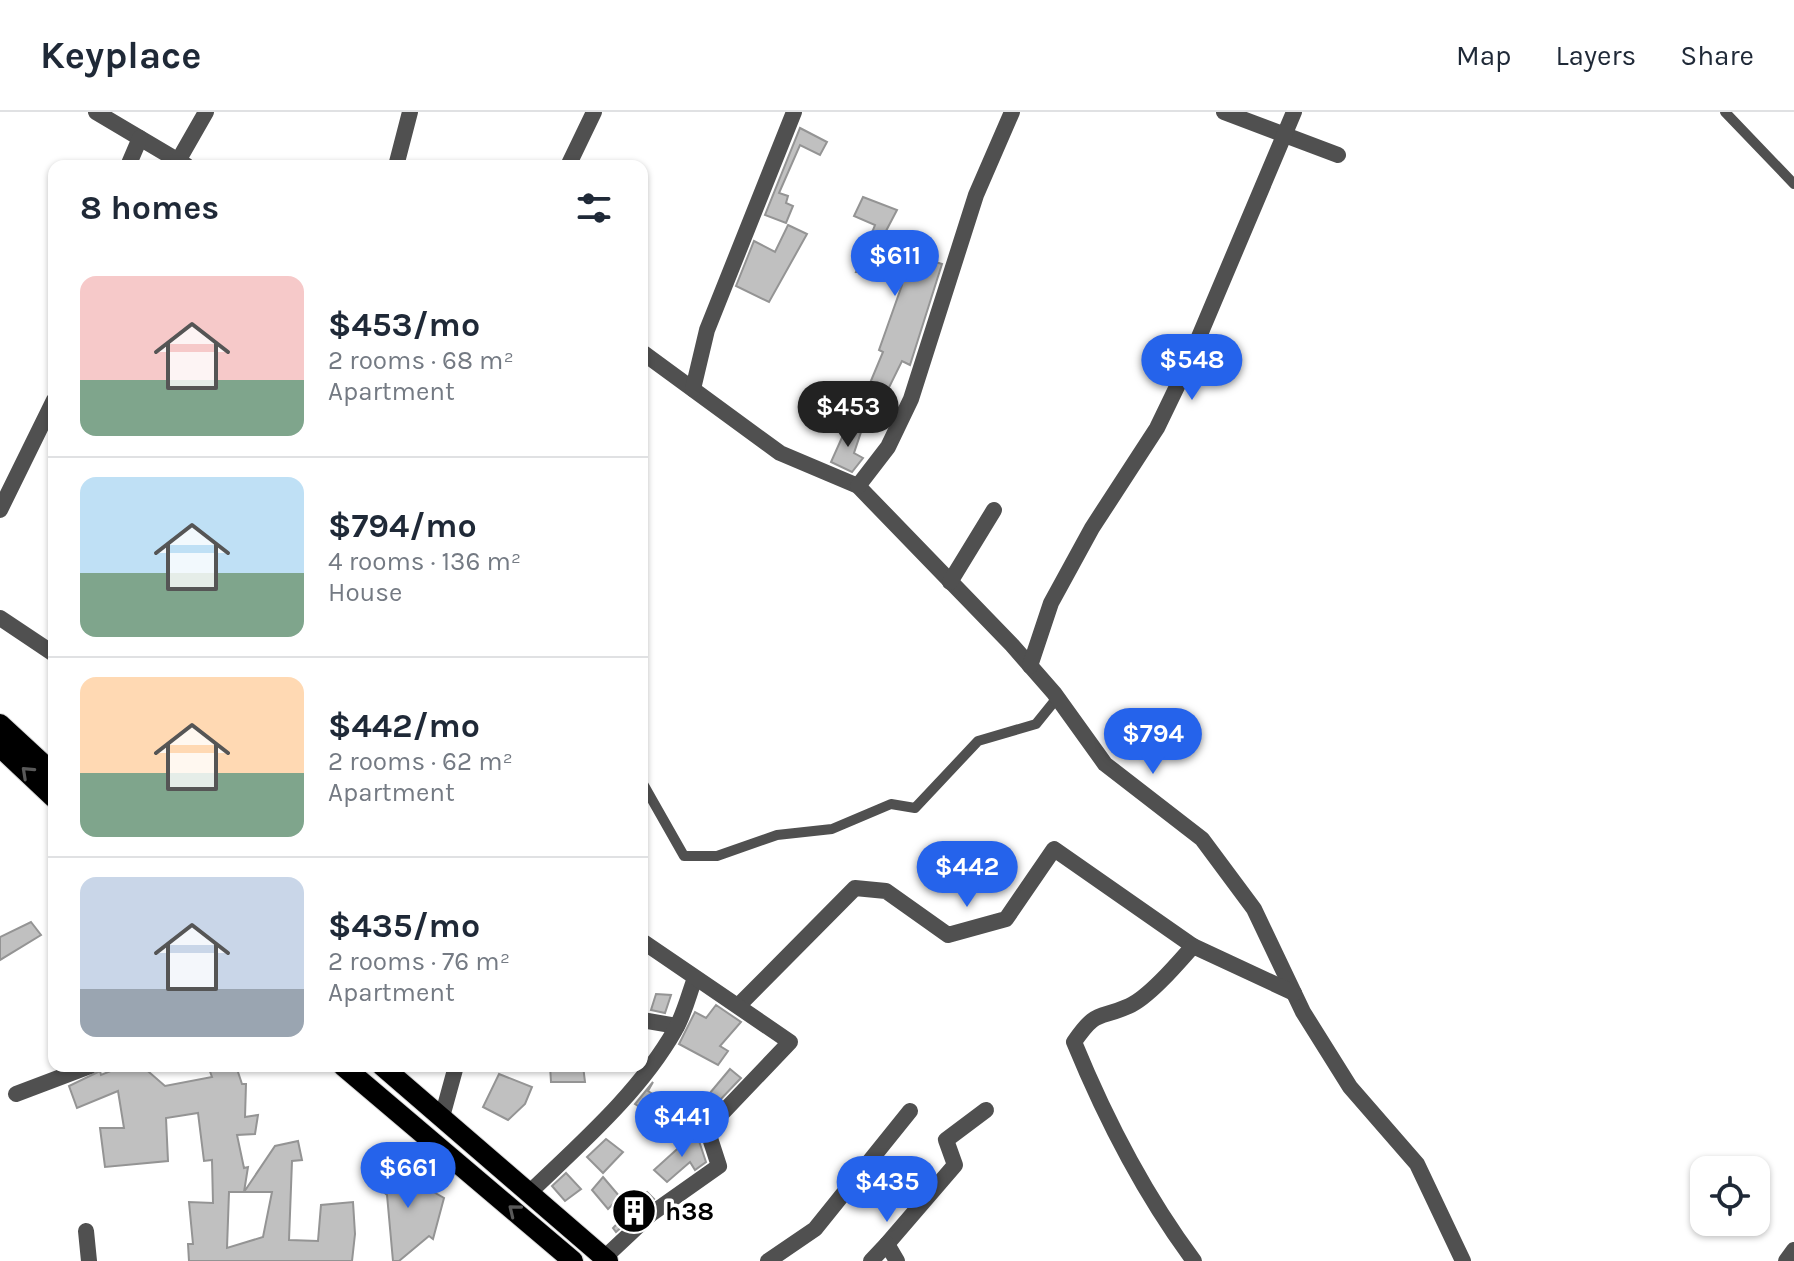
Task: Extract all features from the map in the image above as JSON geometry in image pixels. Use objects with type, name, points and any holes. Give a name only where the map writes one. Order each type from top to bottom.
[{"type":"main road","points":[[0,724],[48,768]]},
{"type":"main road","points":[[0,747],[48,792]]},
{"type":"main road","points":[[350,1072],[573,1261]]},
{"type":"main road","points":[[389,1072],[606,1259]]},
{"type":"street","points":[[96,112],[178,160]]},
{"type":"street","points":[[184,160],[206,112]]},
{"type":"street","points":[[398,160],[410,112]]},
{"type":"street","points":[[571,160],[594,112]]},
{"type":"street","points":[[693,389],[707,330],[794,112]]},
{"type":"street","points":[[858,486],[888,447],[911,399],[976,195],[1012,112]]},
{"type":"street","points":[[1224,112],[1338,155]]},
{"type":"street","points":[[1030,666],[1051,603],[1092,528],[1157,428],[1180,381],[1294,112]]},
{"type":"street","points":[[131,160],[140,138]]},
{"type":"street","points":[[648,356],[780,453],[858,486],[1030,666],[1105,764],[1202,839],[1254,909],[1294,993],[1350,1087],[1417,1164],[1463,1261]]},
{"type":"street","points":[[0,510],[48,412]]},
{"type":"street","points":[[950,582],[994,510]]},
{"type":"street","points":[[0,618],[48,650]]},
{"type":"street","points":[[739,1005],[855,888],[886,891],[948,935],[1006,919],[1054,849],[1193,946],[1294,993]]},
{"type":"street","points":[[606,1259],[651,1214],[719,1166],[707,1129],[790,1042],[648,945]]},
{"type":"street","points":[[1193,946],[1130,1006],[1106,1011],[1087,1024],[1074,1042],[1091,1084],[1158,1213],[1194,1261]]},
{"type":"street","points":[[648,1066],[677,1026],[695,978]]},
{"type":"street","points":[[648,1021],[677,1026]]},
{"type":"street","points":[[16,1094],[74,1072]]},
{"type":"street","points":[[442,1117],[454,1072]]},
{"type":"street","points":[[529,1193],[595,1129],[644,1072]]},
{"type":"street","points":[[871,1261],[955,1165],[946,1140],[986,1110]]},
{"type":"street","points":[[768,1261],[815,1229],[910,1111]]},
{"type":"street","points":[[86,1231],[89,1261]]},
{"type":"street","points":[[887,1244],[897,1261]]},
{"type":"street","points":[[1786,1261],[1794,1250]]},
{"type":"lane","points":[[1733,115],[1794,184]]},
{"type":"lane","points":[[648,793],[684,856],[717,856],[777,835],[832,829],[891,804],[915,808],[978,741],[1036,724],[1057,698]]},
{"type":"building","points":[[800,128],[827,142],[820,155],[800,145],[779,193],[788,196],[786,203],[793,206],[786,223],[765,215]]},
{"type":"building","points":[[863,197],[897,210],[886,231],[928,246],[925,259],[942,264],[910,365],[902,361],[870,426],[855,419],[883,352],[879,350],[902,285],[875,273],[856,272],[875,225],[854,216]]},
{"type":"building","points":[[788,225],[807,234],[769,302],[736,286],[754,241],[775,252]]},
{"type":"building","points":[[848,424],[862,429],[854,453],[863,458],[852,472],[831,462]]},
{"type":"building","points":[[31,922],[41,935],[0,960],[0,937]]},
{"type":"building","points":[[656,994],[671,995],[665,1013],[651,1010]]},
{"type":"building","points":[[716,1005],[741,1022],[720,1046],[728,1051],[718,1065],[679,1044],[695,1012],[706,1018]]},
{"type":"building","points":[[730,1069],[741,1078],[698,1123],[689,1118]]},
{"type":"building","points":[[100,1072],[101,1075],[108,1072],[149,1072],[165,1086],[212,1077],[210,1072],[238,1072],[242,1084],[246,1084],[245,1117],[258,1115],[255,1134],[237,1135],[244,1168],[248,1167],[244,1192],[275,1146],[298,1141],[302,1160],[292,1161],[289,1240],[318,1241],[321,1205],[353,1202],[355,1234],[352,1261],[189,1261],[188,1244],[193,1244],[189,1202],[213,1203],[212,1160],[204,1161],[198,1113],[166,1118],[168,1161],[105,1167],[100,1128],[124,1128],[118,1091],[77,1108],[69,1086]],"holes":[[[229,1192],[272,1192],[263,1237],[227,1248]]]},
{"type":"building","points":[[550,1072],[584,1072],[585,1082],[551,1082]]},
{"type":"building","points":[[499,1074],[532,1087],[525,1104],[508,1120],[483,1107]]},
{"type":"building","points":[[653,1082],[648,1091],[668,1104],[659,1119],[635,1104]]},
{"type":"building","points":[[696,1132],[706,1162],[695,1170],[690,1162],[667,1182],[654,1170]]},
{"type":"building","points":[[606,1139],[623,1152],[603,1173],[587,1157]]},
{"type":"building","points":[[377,1160],[444,1198],[433,1239],[429,1236],[399,1261],[393,1261],[387,1195],[376,1185]]},
{"type":"building","points":[[566,1173],[581,1189],[565,1201],[552,1186]]},
{"type":"building","points":[[603,1177],[620,1197],[608,1209],[592,1190]]},
{"type":"building","points":[[647,1192],[654,1199],[616,1232],[613,1228],[626,1214],[622,1209]]},
{"type":"place","name":"h38","points":[[634,1211]]}]
